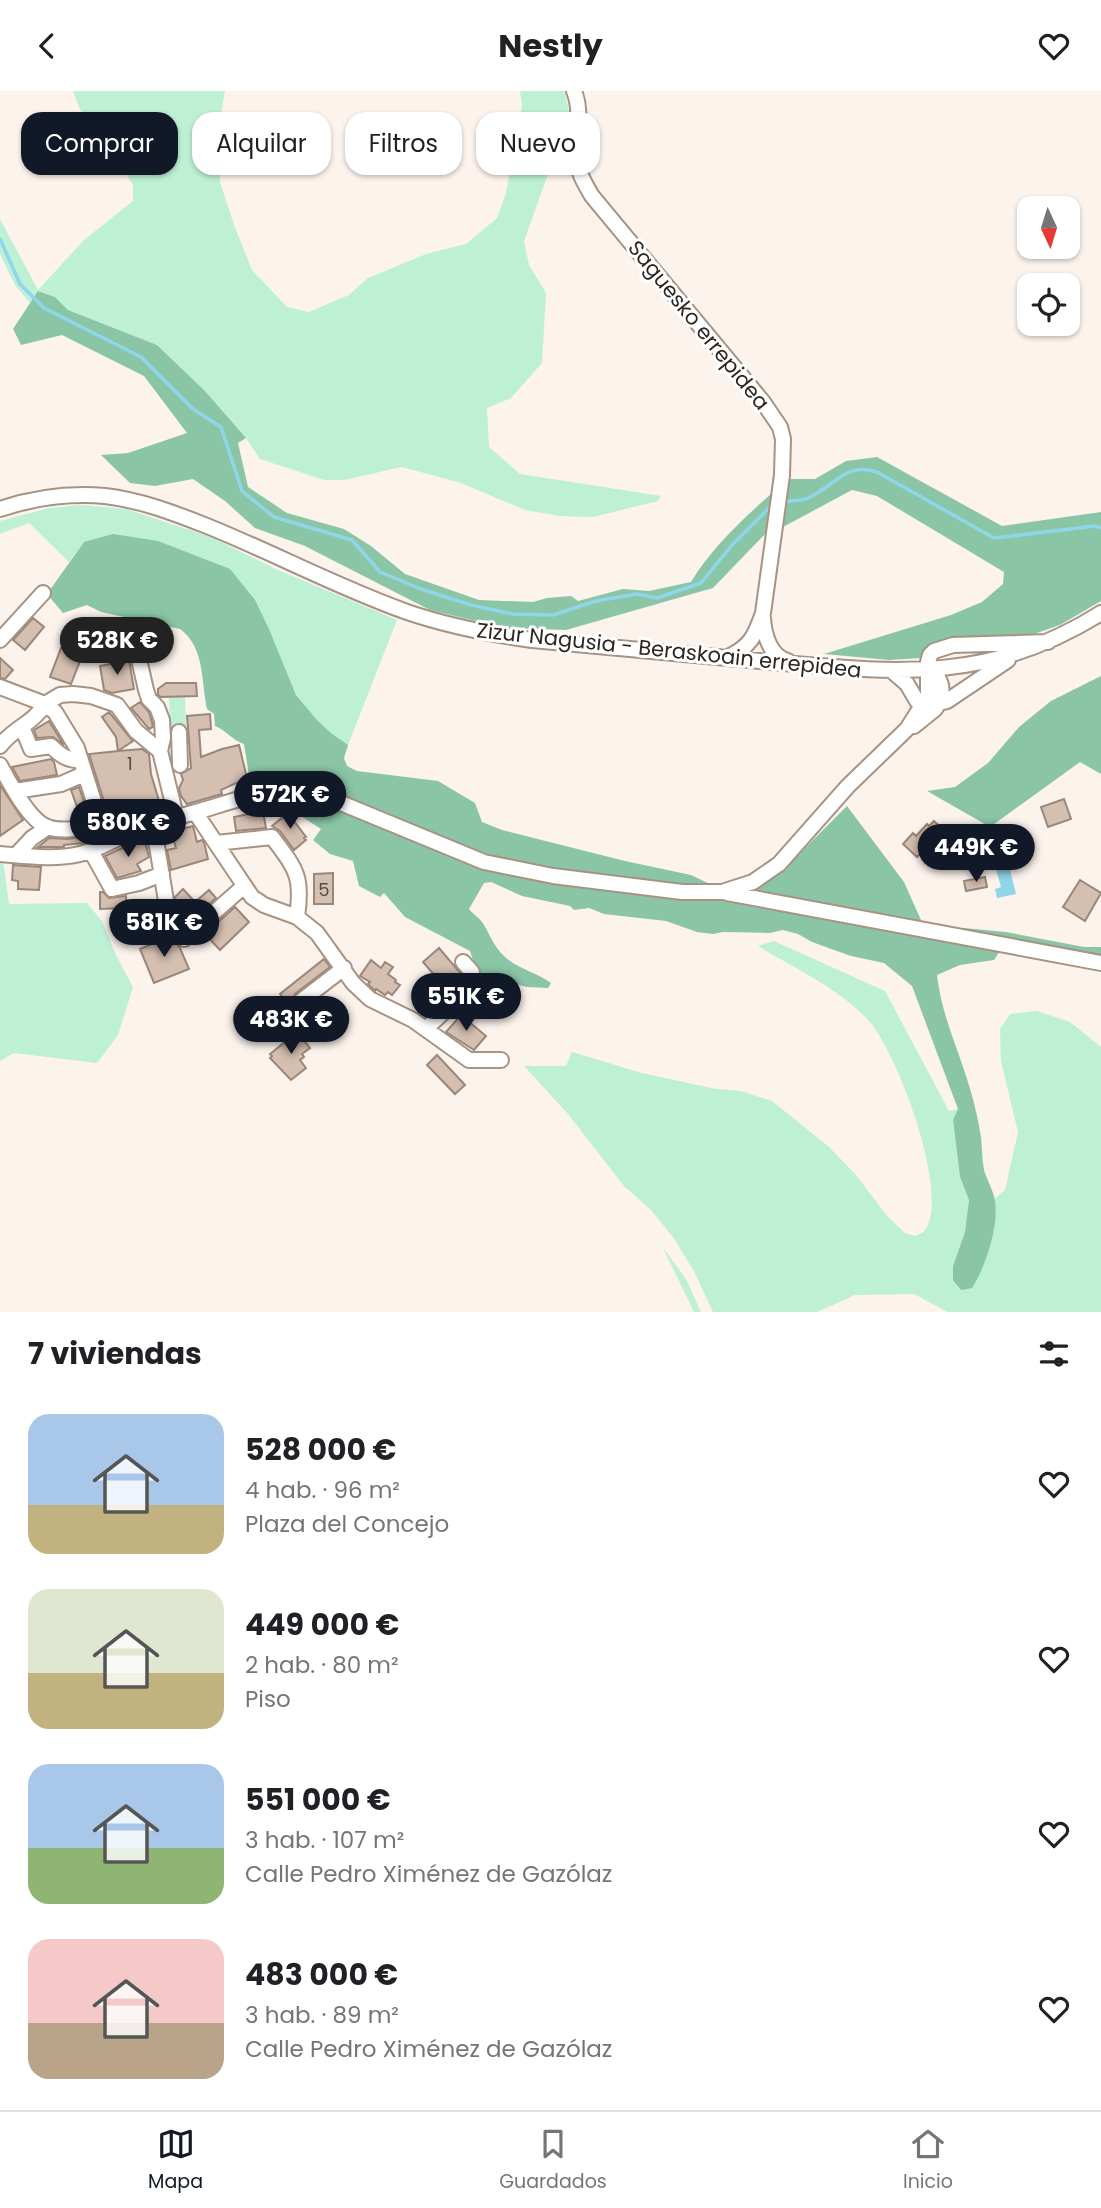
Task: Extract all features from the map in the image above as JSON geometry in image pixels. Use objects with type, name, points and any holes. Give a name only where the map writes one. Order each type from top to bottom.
[{"type":"street","name":"Saguesko errepidea","points":[[573,91],[579,120],[577,160],[592,196],[763,402],[775,419],[783,439],[780,493],[763,613]]},
{"type":"street","name":"Zizur Nagusia - Beraskoain errepidea","points":[[0,509],[39,499],[70,496],[121,499],[194,521],[381,602],[449,625],[490,635],[727,658],[892,671],[978,664],[1048,642],[1101,613]]},
{"type":"street","points":[[0,640],[43,593]]},
{"type":"street","points":[[757,660],[755,653],[758,628],[763,613]]},
{"type":"street","points":[[763,613],[767,641],[781,660],[798,664]]},
{"type":"street","points":[[727,658],[748,645],[758,628]]},
{"type":"street","points":[[722,892],[753,882],[779,864],[858,776],[932,703],[942,686],[938,676],[927,670],[930,655],[941,648],[971,644],[1048,642]]},
{"type":"street","points":[[892,671],[907,684],[917,701],[947,702],[1019,653]]},
{"type":"street","points":[[138,655],[146,690],[162,720],[163,738],[160,751],[176,816]]},
{"type":"street","points":[[0,687],[45,704],[55,712],[77,748],[107,843]]},
{"type":"street","points":[[0,747],[6,738],[40,714],[45,704],[60,695],[73,694],[91,695],[117,705],[136,731],[160,751]]},
{"type":"street","points":[[22,727],[31,749],[51,746],[60,755],[83,767]]},
{"type":"street","points":[[164,769],[183,764],[179,732]]},
{"type":"street","points":[[0,767],[34,816],[48,827],[79,828],[102,824]]},
{"type":"street","points":[[16,791],[61,784],[83,767]]},
{"type":"street","points":[[0,854],[59,857],[91,851],[150,825],[244,796],[277,791],[312,793],[473,858],[513,869],[682,892],[722,892],[934,927],[1101,963]]},
{"type":"street","points":[[195,812],[252,897],[264,905],[297,917],[317,933],[360,992],[413,1020],[469,1060],[501,1060]]},
{"type":"street","points":[[150,825],[157,846],[167,907],[184,939],[243,887]]},
{"type":"street","points":[[17,854],[32,838],[48,827]]},
{"type":"street","points":[[216,843],[271,837],[292,863],[299,879],[297,917]]},
{"type":"street","points":[[91,851],[112,889],[162,874]]},
{"type":"street","points":[[426,1029],[471,980],[472,972],[463,962]]},
{"type":"street","points":[[301,1001],[344,968]]},
{"type":"green space","points":[[73,91],[225,91],[222,112],[192,112],[192,175],[220,175],[234,225],[252,270],[287,307],[309,312],[349,295],[368,278],[426,254],[466,244],[497,218],[509,175],[548,175],[524,241],[529,265],[546,293],[542,363],[511,398],[487,408],[489,447],[520,474],[661,496],[658,501],[593,517],[560,516],[525,510],[461,483],[402,467],[344,480],[324,480],[260,459],[246,438],[205,391],[157,345],[68,310],[55,297],[39,291],[30,303],[15,285],[0,254],[0,219],[38,290],[84,240],[133,201],[133,185],[127,175],[178,175],[178,112],[82,112]]},
{"type":"green space","points":[[520,91],[564,91],[569,112],[521,112]]},
{"type":"green space","points":[[38,291],[55,297],[68,310],[157,345],[205,391],[246,438],[238,443],[248,487],[287,513],[344,529],[371,546],[405,574],[479,600],[533,602],[571,596],[578,601],[623,589],[649,591],[691,582],[723,540],[788,479],[815,479],[846,461],[877,457],[1002,526],[1101,512],[1101,601],[1060,625],[1031,635],[964,637],[933,643],[921,658],[889,660],[824,654],[951,615],[982,602],[1003,584],[1004,572],[877,496],[852,490],[783,527],[767,532],[713,588],[566,630],[505,628],[430,610],[305,546],[255,528],[225,501],[193,479],[155,486],[130,483],[101,455],[128,453],[187,433],[144,376],[62,335],[21,345],[13,329]]},
{"type":"green space","points":[[81,505],[126,509],[211,537],[276,569],[397,620],[348,745],[317,720],[296,695],[269,629],[84,542],[69,562],[29,523],[0,534],[0,521],[49,508]]},
{"type":"green space","points":[[113,534],[158,541],[230,569],[255,600],[296,695],[317,720],[348,745],[344,758],[347,766],[357,771],[438,781],[475,803],[482,822],[502,830],[691,875],[714,886],[692,887],[503,863],[309,788],[279,784],[240,793],[238,789],[248,782],[249,776],[244,744],[215,726],[214,714],[207,709],[198,655],[188,636],[180,629],[101,612],[87,605],[63,613],[47,594],[84,542]]},
{"type":"green space","points":[[1101,676],[1101,774],[1080,762],[990,827],[927,791],[955,787],[988,763],[1019,727],[1051,701]]},
{"type":"green space","points":[[169,697],[185,697],[186,731],[170,732]]},
{"type":"green space","points":[[299,799],[346,812],[461,862],[489,871],[552,883],[679,898],[730,898],[1000,951],[994,960],[960,965],[937,975],[945,1015],[973,1100],[981,1137],[984,1170],[995,1200],[995,1222],[990,1245],[972,1288],[961,1290],[953,1280],[953,1266],[965,1232],[969,1200],[960,1177],[953,1120],[958,1109],[912,986],[884,963],[851,956],[783,930],[770,933],[697,932],[666,921],[604,914],[589,908],[574,910],[570,906],[522,896],[491,882],[484,883],[469,909],[483,923],[507,959],[551,983],[548,988],[527,987],[500,980],[493,983],[491,990],[476,969],[470,951],[405,917],[384,893],[380,897],[359,886],[353,861],[330,854],[313,840],[321,829],[293,811],[263,804],[272,800]]},
{"type":"green space","points":[[847,806],[904,882],[921,920],[916,925],[747,893],[782,871]]},
{"type":"green space","points":[[0,860],[3,860],[9,904],[87,903],[102,921],[133,987],[118,1035],[97,1063],[14,1053],[0,1061]]},
{"type":"green space","points":[[964,928],[1006,932],[1084,947],[1101,947],[1101,958],[957,933]]},
{"type":"green space","points":[[774,941],[885,991],[949,1111],[958,1109],[953,1121],[960,1177],[969,1200],[965,1232],[953,1266],[996,1212],[995,1198],[1005,1190],[1018,1132],[1001,1061],[1000,1029],[1010,1014],[1037,1011],[1070,1022],[1101,1047],[1101,1312],[948,1312],[914,1294],[855,1295],[817,1312],[713,1312],[694,1271],[673,1237],[651,1210],[624,1186],[568,1114],[524,1066],[566,1066],[572,1052],[642,1073],[716,1089],[741,1091],[772,1101],[829,1147],[856,1175],[887,1216],[905,1233],[916,1236],[925,1230],[931,1212],[931,1186],[917,1122],[892,1060],[868,1020],[844,998],[758,946]]},
{"type":"green space","points":[[662,1246],[686,1279],[701,1312],[694,1312]]},
{"type":"water","points":[[1009,866],[1016,894],[997,898],[995,889],[1001,887],[996,869]]},
{"type":"building","points":[[33,618],[44,627],[25,650],[13,640]]},
{"type":"building","points":[[145,630],[146,646],[120,648],[119,631]]},
{"type":"building","points":[[61,648],[73,653],[71,658],[80,661],[71,684],[50,677]]},
{"type":"building","points":[[0,658],[13,670],[5,679],[0,678]]},
{"type":"building","points":[[129,660],[134,689],[112,693],[104,690],[100,666]]},
{"type":"building","points":[[166,683],[196,683],[197,696],[161,697],[158,695],[158,689]]},
{"type":"building","points":[[140,702],[149,712],[153,727],[149,729],[131,708]]},
{"type":"building","points":[[109,712],[133,741],[118,751],[116,737],[102,717]]},
{"type":"building","points":[[210,714],[211,729],[199,730],[201,757],[239,745],[247,778],[221,790],[222,794],[187,804],[179,788],[183,780],[181,774],[191,768],[187,716]]},
{"type":"building","points":[[49,721],[64,745],[53,737],[37,738],[34,730]]},
{"type":"building","points":[[142,749],[149,754],[151,774],[162,811],[113,830],[89,754]]},
{"type":"building","points":[[51,759],[57,775],[20,781],[12,767]]},
{"type":"building","points":[[0,785],[23,820],[0,836]]},
{"type":"building","points":[[79,787],[89,817],[81,818],[71,790]]},
{"type":"building","points":[[1064,799],[1071,819],[1048,827],[1041,807]]},
{"type":"building","points":[[263,811],[266,828],[236,831],[234,817]]},
{"type":"building","points":[[288,813],[306,837],[294,850],[280,831],[272,826]]},
{"type":"building","points":[[934,821],[946,832],[933,846],[940,862],[928,852],[923,857],[920,854],[917,857],[903,844],[913,833],[916,836],[927,824],[929,826]]},
{"type":"building","points":[[193,826],[197,842],[204,842],[208,859],[171,870],[167,850],[176,848],[171,832]]},
{"type":"building","points":[[94,835],[95,839],[84,843],[64,847],[38,847],[49,838],[68,839]]},
{"type":"building","points":[[144,838],[149,857],[137,864],[141,871],[117,878],[105,856]]},
{"type":"building","points":[[13,865],[41,867],[39,890],[18,889],[18,881],[12,880]]},
{"type":"building","points":[[333,873],[333,904],[314,904],[314,874]]},
{"type":"building","points":[[985,877],[987,887],[966,891],[964,881]]},
{"type":"building","points":[[1080,880],[1101,893],[1085,921],[1063,907]]},
{"type":"building","points":[[183,889],[195,902],[209,890],[216,898],[187,924],[175,897]]},
{"type":"building","points":[[100,892],[109,898],[126,896],[127,911],[125,908],[100,909]]},
{"type":"building","points":[[235,907],[249,922],[220,950],[205,934]]},
{"type":"building","points":[[171,936],[180,948],[189,969],[154,983],[140,949]]},
{"type":"building","points":[[439,948],[462,975],[448,991],[423,962]]},
{"type":"building","points":[[324,959],[330,967],[295,994],[290,1006],[280,994]]},
{"type":"building","points":[[371,960],[381,968],[385,962],[393,967],[388,974],[400,985],[392,995],[388,992],[385,995],[376,989],[375,991],[368,984],[370,982],[360,976]]},
{"type":"building","points":[[461,1015],[486,1036],[474,1050],[446,1032]]},
{"type":"building","points":[[297,1032],[310,1048],[302,1054],[304,1057],[300,1060],[306,1068],[291,1080],[270,1058],[270,1054]]},
{"type":"building","points":[[437,1055],[465,1085],[455,1094],[427,1065]]},
{"type":"waterway","points":[[0,239],[20,284],[44,308],[141,357],[193,409],[221,427],[242,491],[274,517],[352,540],[380,572],[421,589],[471,605],[513,614],[553,615],[596,601],[637,594],[657,598],[701,583],[732,545],[774,506]]},
{"type":"waterway","points":[[781,503],[803,500],[848,472],[866,470],[877,472],[994,538],[1095,526],[1101,528]]}]
